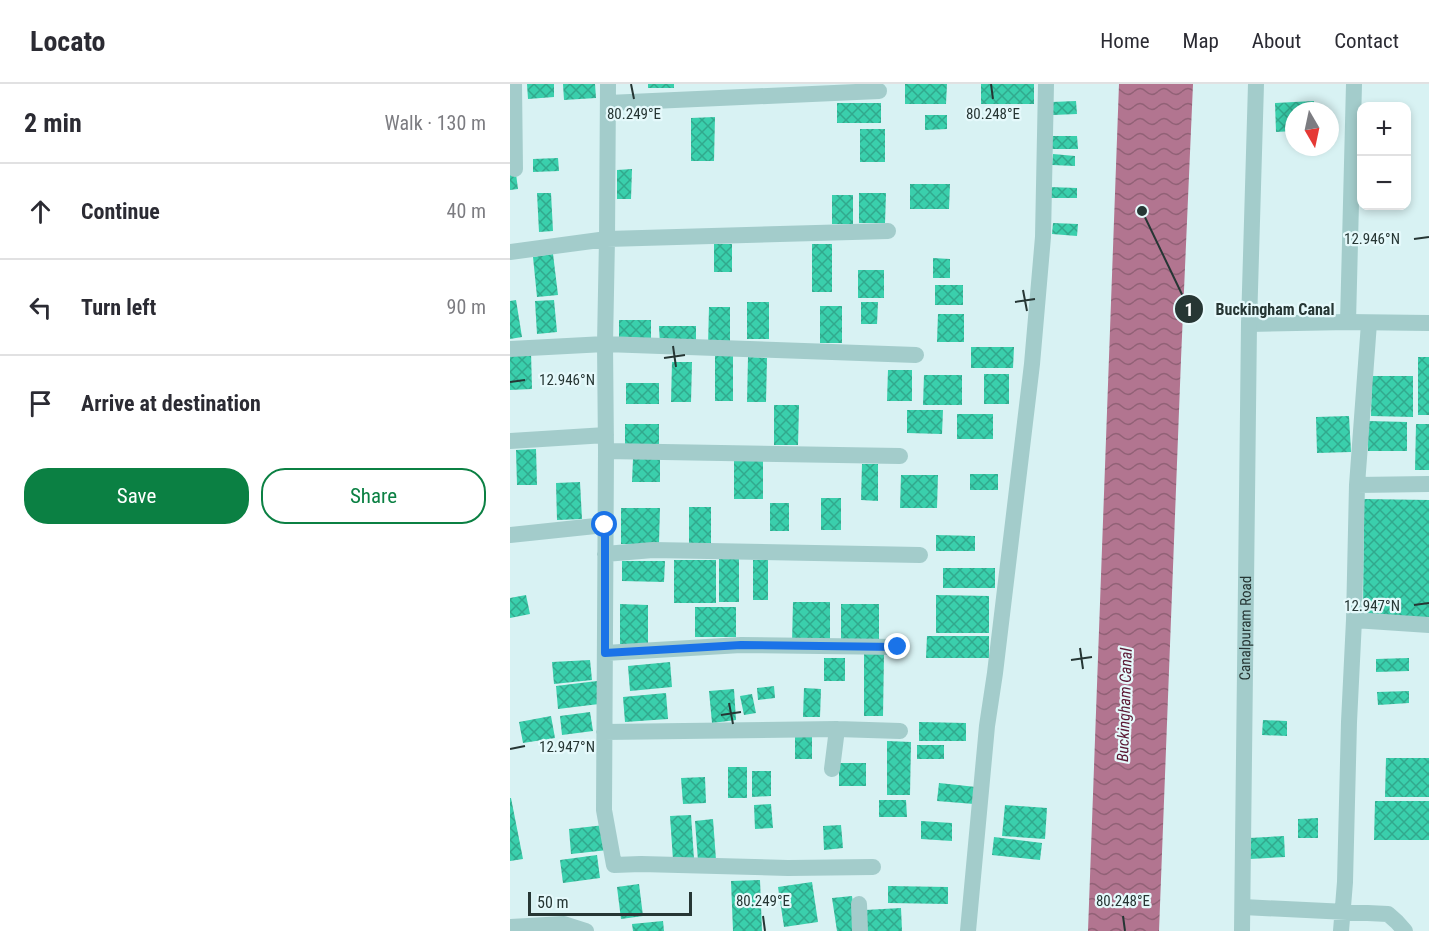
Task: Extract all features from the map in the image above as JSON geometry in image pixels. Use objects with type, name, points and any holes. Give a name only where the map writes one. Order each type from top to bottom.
[{"type":"street","points":[[514,84],[515,169]]},
{"type":"street","points":[[608,84],[604,344],[606,443],[604,810],[614,865],[873,867]]},
{"type":"street","points":[[968,931],[987,726],[1032,364],[1043,237],[1047,84]]},
{"type":"street","name":"Canalpuram Road","points":[[1242,931],[1250,324],[1256,84]]},
{"type":"street","points":[[1348,322],[1354,84]]},
{"type":"street","points":[[608,103],[879,91]]},
{"type":"street","points":[[510,252],[607,239],[888,231]]},
{"type":"street","points":[[1341,931],[1345,882],[1357,485],[1369,323]]},
{"type":"street","points":[[1250,324],[1429,323]]},
{"type":"street","points":[[510,349],[604,344],[916,355]]},
{"type":"street","points":[[510,441],[900,456]]},
{"type":"street","points":[[1357,485],[1429,484]]},
{"type":"street","points":[[510,535],[605,525]]},
{"type":"street","points":[[605,554],[653,550],[920,555]]},
{"type":"street","points":[[1354,621],[1429,625]]},
{"type":"street","points":[[605,653],[741,645],[898,647]]},
{"type":"street","points":[[604,732],[837,729],[900,731]]},
{"type":"street","points":[[832,769],[837,729]]},
{"type":"street","points":[[859,904],[860,931]]},
{"type":"street","points":[[1243,907],[1388,914],[1405,931]]},
{"type":"street","points":[[510,927],[564,924],[586,931]]},
{"type":"water","points":[[1119,84],[1193,84],[1159,931],[1088,931]]},
{"type":"building","points":[[527,84],[554,84],[554,97],[528,99]]},
{"type":"building","points":[[563,84],[595,84],[596,98],[564,100]]},
{"type":"building","points":[[648,84],[674,84],[674,88],[648,88]]},
{"type":"building","points":[[905,84],[947,84],[946,104],[905,104]]},
{"type":"building","points":[[981,84],[1034,84],[1034,104],[981,104]]},
{"type":"building","points":[[1076,101],[1077,114],[1053,115],[1052,102]]},
{"type":"building","points":[[1285,102],[1285,132],[1276,132],[1275,103]]},
{"type":"building","points":[[837,103],[881,103],[881,123],[837,123]]},
{"type":"building","points":[[925,115],[947,115],[947,129],[925,130]]},
{"type":"building","points":[[715,117],[714,161],[691,161],[691,118]]},
{"type":"building","points":[[860,129],[885,129],[885,162],[860,162]]},
{"type":"building","points":[[1050,136],[1077,136],[1078,149],[1050,149]]},
{"type":"building","points":[[1053,154],[1075,156],[1075,166],[1052,165]]},
{"type":"building","points":[[558,158],[559,171],[533,172],[533,159]]},
{"type":"building","points":[[632,169],[631,199],[617,199],[617,170]]},
{"type":"building","points":[[516,174],[518,189],[510,190],[510,175]]},
{"type":"building","points":[[910,184],[950,184],[949,209],[910,209]]},
{"type":"building","points":[[1049,187],[1077,188],[1077,198],[1048,198]]},
{"type":"building","points":[[537,193],[551,193],[553,231],[539,232]]},
{"type":"building","points":[[859,193],[886,193],[885,223],[859,223]]},
{"type":"building","points":[[832,195],[853,195],[853,224],[832,224]]},
{"type":"building","points":[[1053,223],[1078,224],[1077,236],[1052,234]]},
{"type":"building","points":[[714,244],[732,244],[732,272],[714,272]]},
{"type":"building","points":[[812,244],[832,244],[832,292],[812,292]]},
{"type":"building","points":[[553,254],[558,295],[537,297],[533,257]]},
{"type":"building","points":[[933,258],[950,259],[950,278],[933,278]]},
{"type":"building","points":[[858,270],[884,270],[884,298],[858,298]]},
{"type":"building","points":[[935,285],[963,285],[963,305],[935,305]]},
{"type":"building","points":[[516,300],[522,337],[510,339],[510,301]]},
{"type":"building","points":[[554,300],[557,332],[537,334],[535,301]]},
{"type":"building","points":[[747,302],[769,302],[769,339],[747,339]]},
{"type":"building","points":[[861,302],[878,302],[877,324],[861,324]]},
{"type":"building","points":[[820,306],[842,306],[842,343],[820,343]]},
{"type":"building","points":[[709,307],[730,307],[730,346],[708,346]]},
{"type":"building","points":[[938,314],[964,314],[964,342],[937,342]]},
{"type":"building","points":[[619,320],[651,320],[651,342],[619,342]]},
{"type":"building","points":[[659,326],[696,326],[696,345],[660,345]]},
{"type":"building","points":[[971,347],[1014,347],[1013,368],[971,368]]},
{"type":"building","points":[[531,352],[532,389],[510,390],[510,353]]},
{"type":"building","points":[[715,356],[733,356],[733,401],[715,401]]},
{"type":"building","points":[[748,357],[767,358],[766,402],[747,402]]},
{"type":"building","points":[[1418,357],[1429,357],[1429,415],[1418,415]]},
{"type":"building","points":[[672,362],[692,362],[691,402],[671,402]]},
{"type":"building","points":[[888,370],[912,370],[912,401],[887,401]]},
{"type":"building","points":[[984,374],[1009,374],[1009,404],[984,404]]},
{"type":"building","points":[[924,375],[962,375],[962,405],[923,405]]},
{"type":"building","points":[[1372,376],[1413,376],[1413,417],[1371,416]]},
{"type":"building","points":[[626,383],[659,383],[659,404],[626,404]]},
{"type":"building","points":[[774,405],[799,405],[798,445],[774,445]]},
{"type":"building","points":[[907,410],[943,410],[942,434],[907,433]]},
{"type":"building","points":[[957,414],[993,414],[993,439],[957,439]]},
{"type":"building","points":[[1349,416],[1351,452],[1317,453],[1316,417]]},
{"type":"building","points":[[1368,421],[1407,422],[1407,451],[1368,451]]},
{"type":"building","points":[[625,424],[659,424],[659,446],[625,446]]},
{"type":"building","points":[[1416,424],[1429,424],[1429,470],[1415,470]]},
{"type":"building","points":[[536,449],[537,485],[517,485],[516,450]]},
{"type":"building","points":[[633,459],[660,459],[660,482],[632,482]]},
{"type":"building","points":[[734,459],[763,459],[763,499],[734,499]]},
{"type":"building","points":[[862,464],[878,464],[878,501],[861,500]]},
{"type":"building","points":[[970,474],[998,474],[998,490],[970,490]]},
{"type":"building","points":[[901,475],[938,475],[937,508],[900,508]]},
{"type":"building","points":[[580,482],[582,519],[557,520],[556,483]]},
{"type":"building","points":[[821,498],[841,498],[841,530],[821,530]]},
{"type":"building","points":[[1364,499],[1429,500],[1429,618],[1363,617]]},
{"type":"building","points":[[770,503],[789,503],[789,531],[770,531]]},
{"type":"building","points":[[689,507],[711,507],[711,545],[689,545]]},
{"type":"building","points":[[621,508],[660,508],[659,544],[621,544]]},
{"type":"building","points":[[936,535],[975,536],[975,551],[936,551]]},
{"type":"building","points":[[719,558],[739,558],[739,602],[719,602]]},
{"type":"building","points":[[674,560],[716,560],[716,603],[674,603]]},
{"type":"building","points":[[753,560],[768,560],[768,600],[753,600]]},
{"type":"building","points":[[622,561],[665,561],[664,582],[622,581]]},
{"type":"building","points":[[943,568],[995,568],[995,588],[943,588]]},
{"type":"building","points":[[526,595],[530,614],[510,618],[510,598]]},
{"type":"building","points":[[936,595],[989,596],[989,633],[936,633]]},
{"type":"building","points":[[793,602],[830,602],[830,643],[792,643]]},
{"type":"building","points":[[620,604],[648,605],[648,645],[620,644]]},
{"type":"building","points":[[841,604],[879,604],[879,643],[841,642]]},
{"type":"building","points":[[695,607],[736,607],[736,637],[695,637]]},
{"type":"building","points":[[927,636],[989,636],[989,658],[926,658]]},
{"type":"building","points":[[864,653],[884,653],[883,716],[864,716]]},
{"type":"building","points":[[824,658],[845,658],[845,681],[824,681]]},
{"type":"building","points":[[1409,658],[1409,671],[1376,672],[1376,659]]},
{"type":"building","points":[[590,660],[592,680],[554,684],[552,662]]},
{"type":"building","points":[[670,662],[672,687],[630,691],[628,666]]},
{"type":"building","points":[[597,681],[599,704],[558,709],[556,686]]},
{"type":"building","points":[[774,686],[775,698],[758,700],[757,688]]},
{"type":"building","points":[[804,688],[821,689],[820,717],[803,717]]},
{"type":"building","points":[[734,689],[736,720],[712,723],[709,691]]},
{"type":"building","points":[[1409,691],[1409,703],[1378,705],[1377,692]]},
{"type":"building","points":[[666,693],[668,719],[625,722],[623,697]]},
{"type":"building","points":[[752,694],[756,713],[744,715],[740,696]]},
{"type":"building","points":[[590,712],[593,731],[562,735],[560,716]]},
{"type":"building","points":[[551,716],[555,738],[523,743],[519,722]]},
{"type":"building","points":[[1263,720],[1287,721],[1287,736],[1262,735]]},
{"type":"building","points":[[919,722],[966,723],[966,741],[919,741]]},
{"type":"building","points":[[795,734],[812,734],[812,759],[795,759]]},
{"type":"building","points":[[887,741],[911,742],[910,795],[887,795]]},
{"type":"building","points":[[917,745],[944,745],[944,759],[917,759]]},
{"type":"building","points":[[1386,758],[1429,758],[1429,797],[1385,797]]},
{"type":"building","points":[[839,763],[866,763],[866,786],[839,786]]},
{"type":"building","points":[[728,767],[747,767],[747,798],[728,798]]},
{"type":"building","points":[[752,771],[771,771],[771,796],[752,797]]},
{"type":"building","points":[[705,777],[706,803],[683,804],[681,778]]},
{"type":"building","points":[[939,783],[976,787],[974,804],[937,801]]},
{"type":"building","points":[[510,798],[523,859],[510,861]]},
{"type":"building","points":[[879,800],[906,800],[907,817],[879,817]]},
{"type":"building","points":[[1375,801],[1429,801],[1429,840],[1374,840]]},
{"type":"building","points":[[771,804],[773,828],[755,829],[754,805]]},
{"type":"building","points":[[1005,805],[1047,808],[1045,839],[1002,836]]},
{"type":"building","points":[[691,815],[694,859],[673,860],[670,816]]},
{"type":"building","points":[[1318,818],[1318,838],[1298,838],[1298,819]]},
{"type":"building","points":[[713,819],[716,860],[698,861],[695,821]]},
{"type":"building","points":[[921,821],[952,823],[952,841],[921,839]]},
{"type":"building","points":[[605,825],[608,850],[571,854],[569,829]]},
{"type":"building","points":[[841,825],[843,848],[824,850],[823,826]]},
{"type":"building","points":[[1284,836],[1285,857],[1250,859],[1249,838]]},
{"type":"building","points":[[994,837],[1042,843],[1040,860],[992,855]]},
{"type":"building","points":[[597,855],[600,878],[563,883],[560,860]]},
{"type":"building","points":[[760,880],[762,931],[733,931],[731,881]]},
{"type":"building","points":[[812,882],[818,922],[784,927],[778,887]]},
{"type":"building","points":[[639,884],[643,916],[621,919],[617,887]]},
{"type":"building","points":[[888,886],[948,887],[948,904],[888,903]]},
{"type":"building","points":[[852,896],[857,931],[837,931],[832,898]]},
{"type":"building","points":[[901,908],[902,931],[866,931],[865,910]]},
{"type":"building","points":[[663,921],[664,931],[633,931],[632,924]]},
{"type":"place","name":"Buckingham Canal","points":[[1142,211]]},
{"type":"route","points":[[605,525],[605,653],[741,645],[898,647]]}]
